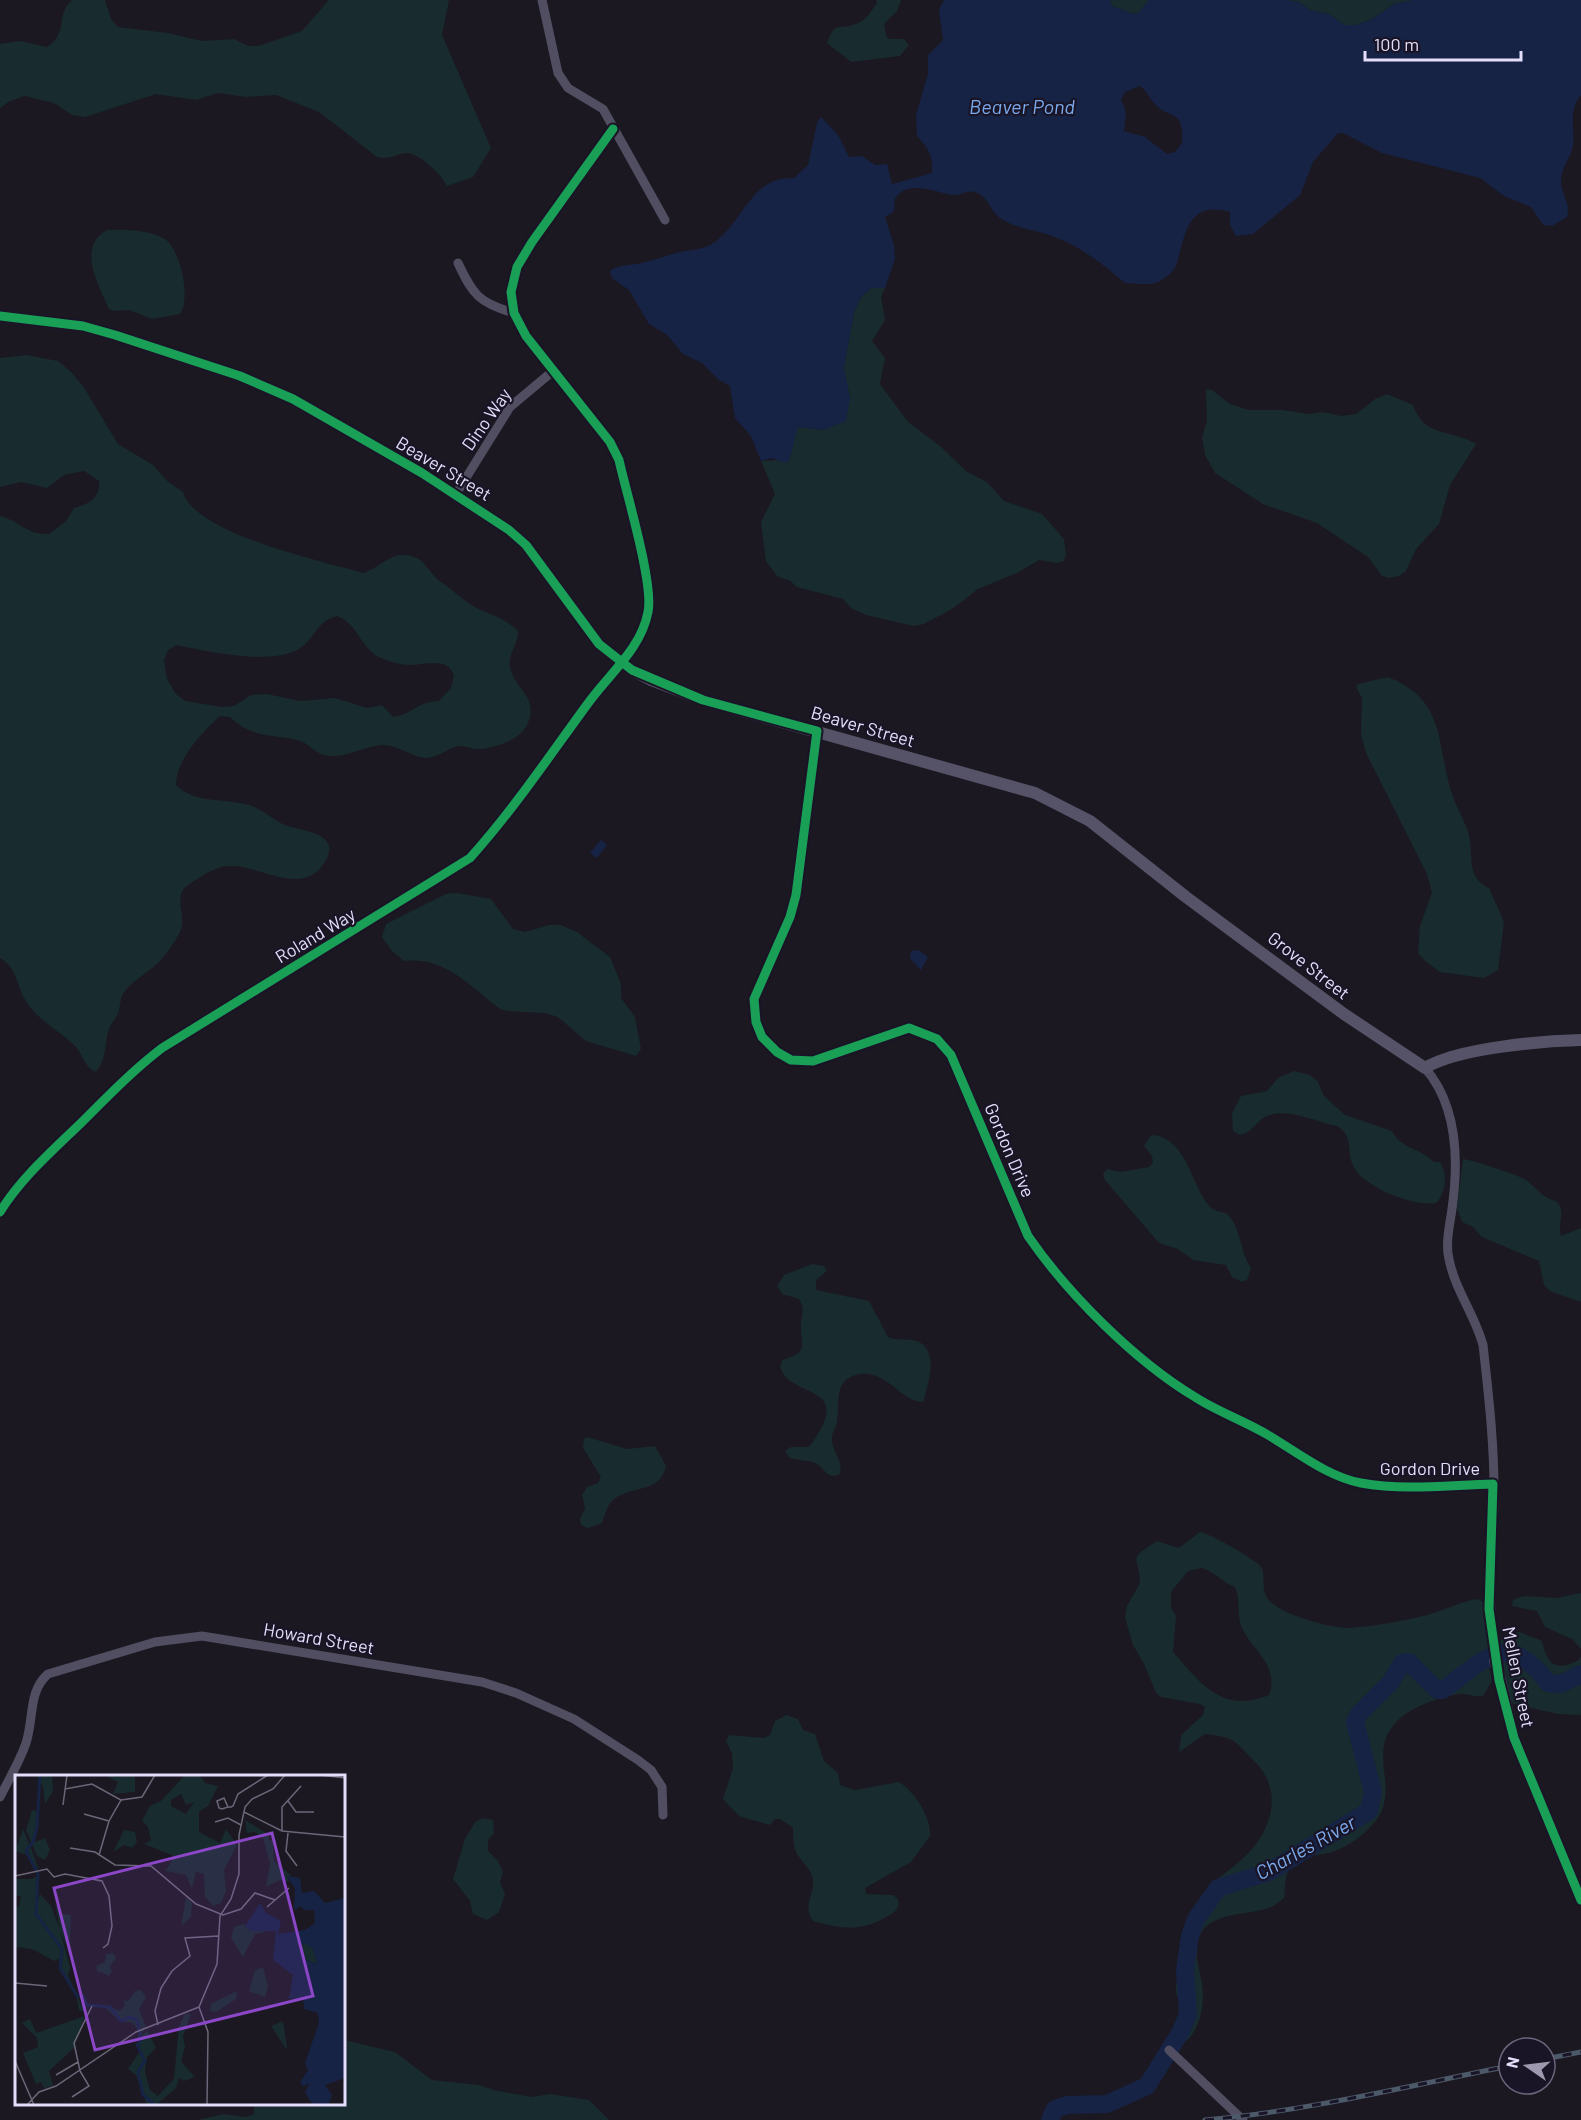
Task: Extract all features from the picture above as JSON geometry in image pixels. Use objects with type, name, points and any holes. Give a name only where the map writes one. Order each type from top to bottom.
[{"type":"street","points":[[542,0],[558,73],[568,87],[603,109],[665,220]]},
{"type":"street","points":[[458,263],[477,298],[494,308],[514,313],[511,292],[517,267],[532,242],[614,129]]},
{"type":"street","name":"Roland Way","points":[[0,1212],[18,1187],[58,1145],[129,1074],[162,1048],[470,858],[504,820],[591,699],[638,640],[649,611],[648,585],[619,460],[610,442],[526,336],[514,313]]},
{"type":"street","name":"Beaver Street","points":[[0,315],[83,326],[147,345],[258,383],[332,421],[487,513],[526,545],[599,644],[651,680],[703,700],[1043,796]]},
{"type":"street","name":"Dino Way","points":[[456,494],[510,407],[553,371]]},
{"type":"street","name":"Gordon Drive","points":[[817,731],[796,895],[790,917],[754,999],[756,1022],[762,1037],[777,1052],[790,1060],[813,1061],[909,1028],[937,1039],[951,1054],[1028,1236],[1074,1291],[1159,1374],[1197,1399],[1267,1434],[1314,1464],[1358,1483],[1394,1488],[1493,1484]]},
{"type":"street","name":"Grove Street","points":[[1043,796],[1090,821],[1186,897],[1344,1014],[1425,1068]]},
{"type":"street","points":[[1425,1068],[1436,1060],[1504,1047],[1546,1041],[1581,1040]]},
{"type":"street","name":"Mellen Street","points":[[1425,1068],[1444,1095],[1454,1136],[1454,1189],[1449,1259],[1455,1281],[1479,1329],[1484,1345],[1491,1418],[1493,1484],[1489,1567],[1494,1655],[1514,1738],[1581,1900]]},
{"type":"street","name":"Howard Street","points":[[0,1797],[26,1745],[36,1690],[40,1681],[48,1674],[155,1642],[202,1636],[456,1676],[516,1693],[574,1719],[651,1770],[662,1787],[663,1815]]},
{"type":"street","points":[[1169,2049],[1243,2120]]},
{"type":"green space","points":[[72,0],[105,0],[111,19],[118,27],[168,33],[202,41],[234,39],[248,46],[259,46],[302,31],[329,0],[449,0],[442,35],[491,148],[473,177],[447,186],[435,170],[417,156],[405,153],[388,158],[377,157],[319,112],[276,95],[246,97],[218,93],[196,100],[156,94],[85,117],[72,115],[54,103],[25,96],[10,101],[0,108],[0,44],[20,41],[47,47],[58,36],[64,12]]},
{"type":"green space","points":[[876,0],[901,0],[897,11],[884,24],[886,36],[890,39],[904,39],[909,45],[900,56],[851,62],[827,43],[836,28],[860,23],[877,3]]},
{"type":"green space","points":[[1110,0],[1149,0],[1138,13],[1133,14],[1112,6]]},
{"type":"green space","points":[[1285,0],[1413,0],[1394,4],[1374,18],[1357,25],[1344,25],[1329,14],[1309,10],[1299,2]]},
{"type":"green space","points":[[107,230],[146,232],[166,240],[176,254],[183,276],[185,298],[180,314],[152,319],[129,310],[109,309],[96,278],[91,256],[98,237]]},
{"type":"green space","points":[[878,286],[885,288],[881,297],[885,320],[872,341],[885,358],[880,384],[908,422],[940,446],[967,472],[987,482],[1004,501],[1042,514],[1064,539],[1066,555],[1064,561],[1056,563],[1039,560],[1017,573],[978,589],[952,609],[924,624],[914,626],[866,615],[851,608],[843,599],[797,587],[789,580],[778,577],[766,561],[761,522],[775,494],[761,461],[777,460],[798,427],[824,430],[850,398],[844,368],[854,312],[861,297],[871,288]]},
{"type":"green space","points":[[26,355],[58,361],[83,386],[118,444],[153,465],[167,481],[183,492],[192,507],[210,521],[234,533],[291,553],[363,573],[398,556],[417,558],[439,580],[466,601],[502,619],[518,631],[510,666],[512,674],[528,699],[531,713],[524,729],[513,739],[484,749],[458,746],[429,758],[382,745],[339,756],[324,755],[301,741],[254,732],[230,717],[220,716],[198,738],[185,756],[180,766],[176,785],[201,798],[249,805],[283,824],[317,834],[328,843],[327,858],[318,871],[307,877],[295,879],[228,866],[209,872],[185,888],[180,899],[182,926],[180,932],[159,962],[125,991],[118,1014],[107,1034],[102,1063],[95,1072],[75,1046],[29,1006],[10,966],[0,958],[0,516],[34,532],[49,534],[66,521],[74,508],[84,505],[96,496],[99,481],[84,471],[64,475],[47,488],[21,482],[0,487],[0,358]],"holes":[[[337,616],[344,620],[370,650],[383,659],[407,665],[436,663],[447,666],[454,676],[451,688],[439,701],[393,717],[382,705],[367,708],[335,698],[300,701],[267,694],[251,695],[234,706],[222,707],[185,701],[175,693],[167,679],[164,660],[168,650],[176,645],[241,656],[276,656],[291,653],[303,646],[321,625],[331,618]]]},
{"type":"green space","points":[[1206,389],[1212,390],[1230,404],[1249,410],[1282,410],[1309,414],[1323,412],[1341,416],[1356,414],[1375,399],[1387,394],[1413,405],[1418,416],[1431,428],[1476,444],[1450,485],[1439,524],[1416,549],[1406,571],[1399,576],[1389,578],[1382,576],[1368,557],[1317,523],[1263,504],[1215,473],[1205,455],[1202,437],[1207,421]]},
{"type":"green space","points":[[1388,677],[1421,698],[1430,711],[1436,726],[1452,794],[1468,832],[1473,871],[1476,878],[1489,888],[1504,922],[1498,970],[1484,978],[1440,972],[1418,953],[1420,926],[1432,893],[1427,874],[1366,753],[1361,735],[1362,698],[1356,687],[1358,684]]},
{"type":"green space","points":[[457,893],[491,899],[513,929],[525,932],[549,925],[561,925],[577,932],[610,957],[621,984],[621,998],[635,1017],[641,1049],[636,1056],[586,1041],[558,1017],[544,1013],[500,1009],[456,974],[432,963],[404,961],[391,950],[382,937],[386,924],[446,894]]},
{"type":"green space","points":[[1294,1071],[1310,1075],[1318,1082],[1324,1096],[1345,1115],[1392,1131],[1401,1142],[1434,1162],[1440,1162],[1445,1183],[1436,1203],[1415,1202],[1389,1194],[1365,1180],[1352,1163],[1347,1138],[1337,1126],[1283,1113],[1267,1116],[1244,1134],[1240,1135],[1233,1131],[1232,1113],[1241,1096],[1267,1091],[1278,1078]]},
{"type":"green space","points":[[1155,1135],[1175,1146],[1188,1165],[1210,1207],[1228,1215],[1234,1223],[1251,1268],[1247,1280],[1242,1282],[1232,1277],[1226,1265],[1193,1260],[1178,1249],[1159,1243],[1105,1180],[1103,1174],[1107,1169],[1121,1172],[1149,1167],[1153,1162],[1152,1156],[1144,1146],[1150,1136]]},
{"type":"green space","points":[[1463,1159],[1522,1178],[1543,1195],[1556,1201],[1561,1209],[1561,1236],[1581,1228],[1581,1302],[1550,1291],[1544,1285],[1539,1261],[1482,1237],[1473,1227],[1462,1222],[1457,1208]]},
{"type":"green space","points":[[812,1264],[824,1266],[827,1271],[816,1280],[816,1290],[869,1301],[888,1337],[917,1341],[924,1346],[930,1360],[929,1378],[923,1402],[907,1397],[876,1376],[856,1375],[844,1382],[839,1394],[837,1422],[832,1438],[840,1465],[839,1475],[834,1476],[815,1463],[790,1458],[785,1451],[791,1447],[809,1447],[822,1426],[827,1412],[824,1402],[817,1395],[786,1377],[780,1367],[782,1360],[801,1350],[803,1310],[799,1299],[782,1294],[777,1286],[784,1275]]},
{"type":"green space","points":[[587,1437],[627,1449],[655,1446],[666,1466],[658,1481],[619,1496],[609,1505],[602,1523],[588,1528],[581,1525],[580,1519],[585,1508],[582,1495],[587,1487],[598,1483],[601,1477],[583,1448],[584,1439]]},
{"type":"green space","points":[[1200,1532],[1223,1542],[1259,1564],[1262,1568],[1265,1593],[1271,1603],[1291,1614],[1329,1626],[1349,1628],[1390,1623],[1478,1599],[1483,1602],[1491,1647],[1487,1658],[1492,1681],[1483,1696],[1463,1694],[1444,1697],[1418,1707],[1397,1721],[1388,1733],[1384,1744],[1386,1792],[1384,1804],[1375,1822],[1364,1833],[1339,1849],[1302,1858],[1292,1865],[1287,1874],[1284,1898],[1273,1906],[1232,1915],[1207,1926],[1201,1933],[1197,1949],[1203,1989],[1202,2010],[1198,2024],[1190,2037],[1180,2043],[1175,2037],[1183,2004],[1176,1993],[1176,1984],[1191,1918],[1206,1891],[1250,1852],[1259,1840],[1266,1827],[1272,1800],[1270,1787],[1264,1774],[1234,1741],[1205,1734],[1179,1752],[1181,1735],[1203,1715],[1205,1707],[1200,1704],[1161,1697],[1156,1693],[1133,1645],[1125,1618],[1127,1606],[1140,1583],[1136,1559],[1141,1552],[1157,1541],[1179,1548]],"holes":[[[1202,1568],[1235,1587],[1242,1628],[1264,1659],[1271,1675],[1269,1695],[1239,1701],[1226,1698],[1204,1685],[1173,1652],[1176,1616],[1171,1608],[1171,1592],[1188,1571]]]},
{"type":"green space","points":[[1581,1593],[1581,1649],[1572,1639],[1545,1627],[1537,1611],[1512,1606],[1513,1600],[1523,1596],[1556,1598]]},
{"type":"green space","points":[[1520,1632],[1542,1641],[1550,1661],[1559,1666],[1571,1664],[1579,1660],[1581,1656],[1581,1715],[1558,1714],[1514,1704],[1510,1700],[1499,1645],[1502,1638]]},
{"type":"green space","points":[[786,1715],[798,1719],[803,1730],[815,1734],[824,1761],[838,1773],[840,1785],[855,1790],[899,1782],[916,1798],[925,1813],[930,1836],[911,1862],[865,1888],[866,1894],[893,1895],[898,1899],[899,1904],[896,1910],[877,1922],[851,1928],[813,1921],[808,1906],[813,1881],[796,1852],[793,1828],[780,1819],[775,1819],[770,1825],[739,1816],[723,1799],[733,1768],[732,1753],[726,1741],[729,1735],[764,1738],[770,1735],[775,1721]]},
{"type":"green space","points":[[483,1818],[493,1820],[494,1833],[488,1840],[488,1851],[498,1861],[503,1872],[500,1882],[505,1894],[499,1912],[487,1920],[473,1914],[470,1901],[453,1879],[465,1839],[475,1822]]},
{"type":"green space","points":[[345,2040],[395,2052],[432,2080],[480,2085],[493,2090],[532,2097],[550,2094],[589,2100],[609,2120],[197,2120],[224,2114],[246,2117],[254,2114],[254,2105],[345,2105]]},
{"type":"water","name":"Beaver Pond","points":[[944,0],[1110,0],[1112,6],[1133,14],[1138,13],[1149,0],[1285,0],[1299,2],[1309,10],[1329,14],[1344,25],[1357,25],[1374,18],[1394,4],[1413,0],[1581,0],[1581,95],[1573,113],[1572,149],[1561,181],[1568,207],[1567,217],[1552,226],[1543,225],[1531,207],[1504,196],[1480,178],[1382,153],[1343,133],[1338,133],[1313,162],[1300,195],[1253,234],[1236,236],[1230,225],[1230,212],[1215,209],[1204,211],[1190,224],[1173,271],[1158,282],[1142,284],[1125,283],[1091,256],[1063,240],[1005,221],[980,194],[975,192],[952,195],[920,188],[905,190],[894,201],[894,211],[885,217],[894,245],[895,259],[885,288],[871,288],[861,297],[854,312],[844,368],[850,398],[846,421],[824,430],[798,427],[789,461],[785,463],[772,458],[761,461],[751,436],[735,418],[730,386],[719,380],[702,363],[683,354],[667,335],[649,324],[629,290],[612,278],[610,271],[621,266],[701,248],[715,242],[734,223],[758,192],[779,179],[794,178],[808,165],[817,123],[821,117],[838,135],[849,157],[862,156],[875,165],[887,164],[892,184],[932,173],[929,153],[917,136],[916,115],[928,74],[928,55],[943,40],[939,10]],"holes":[[[1140,86],[1160,109],[1175,116],[1181,124],[1182,143],[1175,152],[1167,154],[1145,137],[1124,131],[1126,112],[1121,99],[1125,92]]]},
{"type":"water","points":[[601,840],[607,845],[597,858],[590,853]]},
{"type":"water","points":[[918,950],[928,957],[921,970],[910,958],[911,951]]},
{"type":"waterway","name":"Charles River","points":[[1050,2120],[1055,2109],[1067,2105],[1107,2104],[1147,2086],[1180,2033],[1188,2014],[1185,1970],[1190,1936],[1196,1919],[1218,1888],[1269,1872],[1369,1811],[1373,1792],[1355,1722],[1358,1715],[1391,1682],[1402,1663],[1409,1662],[1437,1690],[1443,1690],[1483,1661],[1508,1653],[1534,1666],[1548,1683],[1561,1684],[1581,1674]]},
{"type":"railway","points":[[1557,2057],[1581,2052]]},
{"type":"railway","points":[[1205,2120],[1281,2111],[1497,2069]]},
{"type":"cycle path","points":[[0,1212],[17,1188],[38,1165],[120,1084],[162,1048],[470,858],[517,801],[639,638],[648,612],[647,581],[619,460],[610,442],[526,336],[514,313],[511,292],[517,267],[532,242],[613,129]]},
{"type":"cycle path","points":[[0,316],[83,326],[115,335],[240,376],[293,399],[422,473],[509,530],[526,545],[599,644],[632,670],[703,700],[817,731],[796,895],[790,917],[754,999],[756,1022],[762,1037],[777,1052],[791,1060],[813,1061],[909,1028],[937,1039],[951,1055],[1028,1236],[1083,1303],[1126,1346],[1149,1365],[1204,1402],[1259,1430],[1325,1470],[1349,1480],[1394,1487],[1493,1484],[1489,1609],[1499,1680],[1514,1738],[1581,1900]]}]
